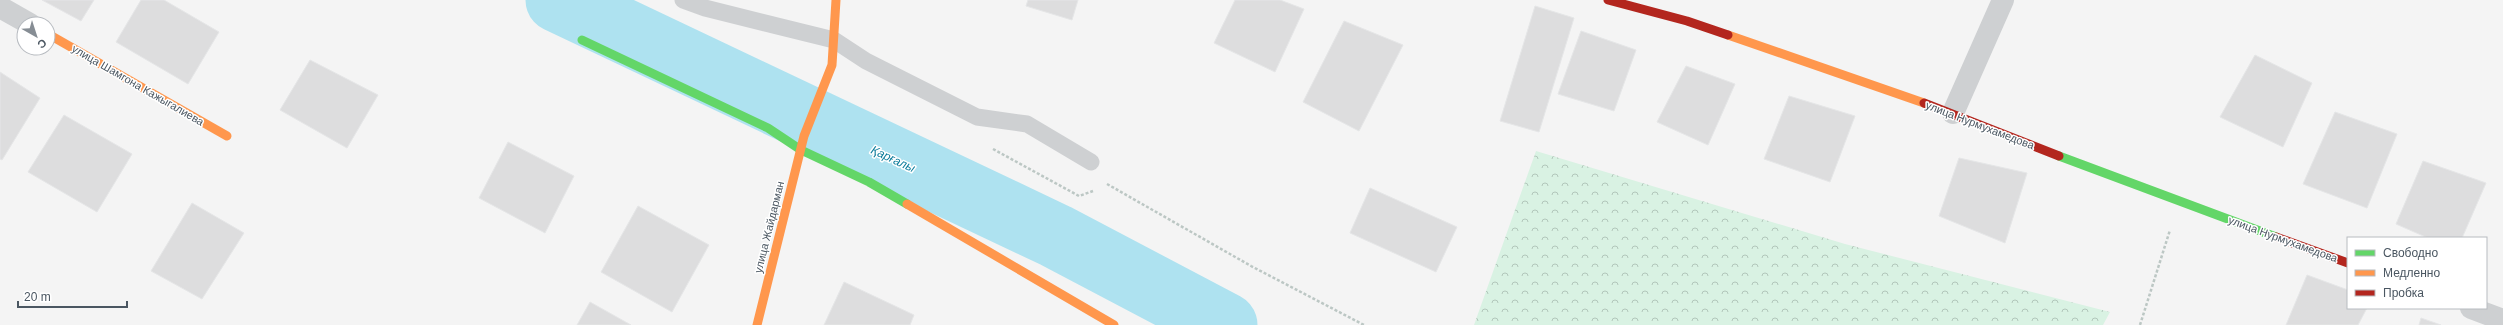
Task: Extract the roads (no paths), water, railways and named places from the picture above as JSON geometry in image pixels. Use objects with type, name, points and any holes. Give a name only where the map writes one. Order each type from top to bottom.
[{"type":"street","points":[[834,40],[836,0]]},
{"type":"street","name":"улица Нурмухамедова","points":[[1608,0],[1687,21],[1953,113],[2080,164],[2347,262]]},
{"type":"street","points":[[1953,113],[2003,0]]},
{"type":"street","points":[[0,7],[16,16]]},
{"type":"street","name":"улица Шамгона Кажыгалиева","points":[[56,39],[227,136]]},
{"type":"street","points":[[582,40],[768,128],[801,150],[869,182],[1114,325]]},
{"type":"street","name":"улица Жайдарман","points":[[757,325],[804,136],[832,65],[834,40]]},
{"type":"street","points":[[2474,309],[2503,320]]},
{"type":"lane","points":[[683,0],[705,8],[834,40],[866,61],[977,117],[1027,124],[1091,162]]},
{"type":"waterway","name":"Қарғалы","points":[[558,0],[1056,236],[1225,325]]}]
